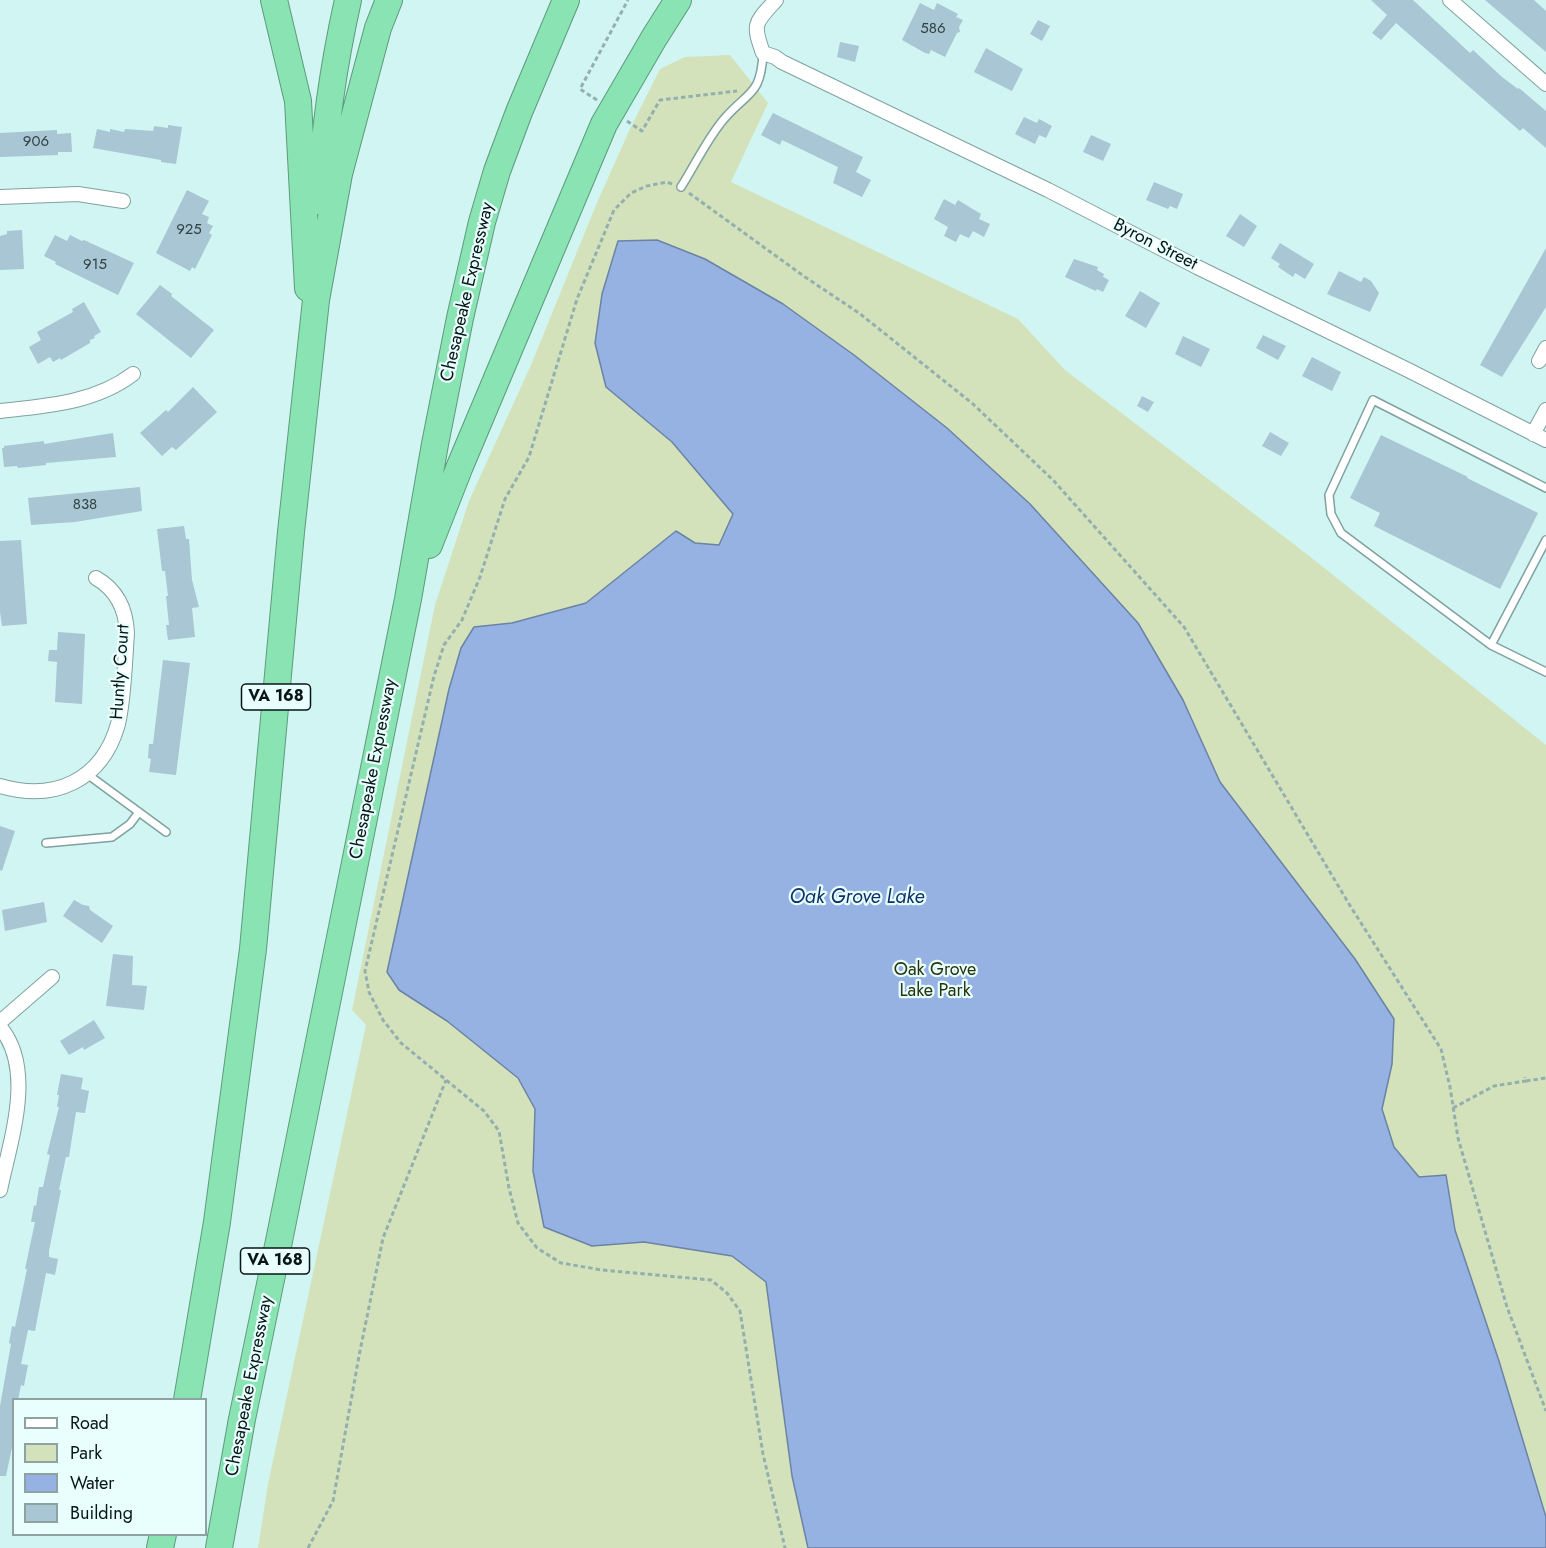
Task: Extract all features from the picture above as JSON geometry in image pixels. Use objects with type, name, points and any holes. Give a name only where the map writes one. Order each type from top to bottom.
[{"type":"highway","points":[[274,0],[298,101],[308,277],[307,378]]},
{"type":"highway","points":[[316,300],[325,130],[338,45],[348,0]]},
{"type":"highway","name":"VA 168","points":[[187,1398],[217,1222],[253,949],[316,300],[339,174],[378,28],[389,0]]},
{"type":"highway","name":"Chesapeake Expressway","points":[[219,1548],[242,1419],[408,599],[460,318],[482,222],[519,112],[566,0]]},
{"type":"highway","name":"VA 168","points":[[408,599],[464,455],[604,124],[678,0]]},
{"type":"street","points":[[763,53],[756,33],[758,20],[776,0]]},
{"type":"street","points":[[1450,0],[1546,84]]},
{"type":"street","name":"Byron Street","points":[[763,53],[1048,190],[1197,267],[1546,440]]},
{"type":"street","points":[[0,198],[78,194],[123,201]]},
{"type":"street","points":[[1539,361],[1546,348]]},
{"type":"street","points":[[0,411],[66,403],[89,397],[134,374]]},
{"type":"street","points":[[1533,434],[1546,410]]},
{"type":"street","name":"Huntly Court","points":[[89,772],[110,747],[119,721],[127,633],[122,605],[113,592],[96,578]]},
{"type":"street","points":[[0,786],[28,792],[42,792],[58,789],[89,772]]},
{"type":"street","points":[[0,1190],[20,1084],[15,1052],[0,1024],[52,977]]},
{"type":"lane","points":[[681,187],[724,119],[751,94],[762,75],[763,53]]},
{"type":"lane","points":[[1546,488],[1373,400],[1329,495],[1330,514],[1341,533],[1491,645],[1546,672]]},
{"type":"lane","points":[[1491,645],[1546,540]]},
{"type":"lane","points":[[89,772],[166,832]]},
{"type":"lane","points":[[46,843],[112,837],[130,824],[139,812]]},
{"type":"path","points":[[597,100],[580,89],[628,0]]},
{"type":"path","points":[[625,120],[642,131],[660,100],[740,90]]},
{"type":"path","points":[[785,1548],[763,1454],[740,1311],[727,1293],[711,1280],[602,1270],[561,1263],[537,1248],[518,1223],[499,1131],[484,1111],[401,1043],[382,1020],[369,992],[365,971],[434,676],[444,645],[462,620],[480,577],[505,499],[529,457],[577,299],[614,210],[631,193],[647,186],[667,182],[681,187],[805,277],[859,313],[973,404],[1053,480],[1184,627],[1349,904],[1441,1049],[1458,1138],[1507,1307],[1546,1411]]},
{"type":"path","points":[[1453,1108],[1494,1086],[1525,1079],[1546,1078]]},
{"type":"path","points":[[308,1548],[333,1502],[383,1238],[446,1080]]},
{"type":"green space","name":"Oak Grove Lake","points":[[730,55],[768,103],[731,182],[1018,319],[1065,370],[1308,555],[1546,745],[1546,1548],[258,1548],[268,1484],[366,1025],[352,1010],[435,605],[469,501],[531,365],[596,205],[660,69],[685,57]]},
{"type":"water","name":"Oak Grove Lake","points":[[657,240],[705,259],[783,304],[854,355],[947,428],[1030,504],[1138,623],[1183,700],[1220,782],[1355,959],[1394,1019],[1392,1064],[1382,1109],[1394,1147],[1419,1177],[1446,1175],[1455,1230],[1499,1361],[1546,1517],[1546,1548],[808,1548],[792,1476],[766,1282],[732,1256],[644,1242],[592,1246],[544,1227],[533,1171],[535,1109],[518,1078],[447,1021],[399,990],[387,972],[449,689],[461,648],[474,627],[512,623],[586,603],[676,531],[695,543],[719,545],[733,514],[672,442],[606,387],[595,343],[602,294],[618,241]]},
{"type":"building","points":[[1371,0],[1413,0],[1470,53],[1473,50],[1502,77],[1519,88],[1546,111],[1546,148],[1523,128],[1520,131],[1396,23],[1381,40],[1372,33],[1387,15]]},
{"type":"building","points":[[1485,0],[1534,0],[1546,11],[1546,52]]},
{"type":"building","points":[[920,3],[934,10],[937,3],[958,14],[956,17],[963,20],[959,27],[960,32],[957,33],[945,57],[931,50],[929,54],[925,53],[902,40]]},
{"type":"building","points":[[1038,20],[1050,26],[1042,41],[1030,34]]},
{"type":"building","points":[[840,42],[859,46],[855,62],[837,57]]},
{"type":"building","points":[[986,48],[1023,69],[1012,91],[974,72]]},
{"type":"building","points":[[773,113],[863,157],[856,172],[871,180],[862,197],[833,183],[838,167],[782,140],[780,145],[761,135]]},
{"type":"building","points":[[1024,117],[1037,123],[1039,119],[1052,126],[1046,138],[1039,135],[1035,144],[1015,134]]},
{"type":"building","points":[[168,125],[182,127],[176,164],[93,148],[97,129],[110,132],[110,129],[124,132],[125,129],[153,131],[154,126],[168,128]]},
{"type":"building","points":[[57,130],[57,134],[71,133],[72,152],[58,152],[58,155],[0,157],[0,133]]},
{"type":"building","points":[[1091,135],[1111,144],[1103,161],[1083,152]]},
{"type":"building","points":[[1154,182],[1183,194],[1177,209],[1170,206],[1168,209],[1146,200]]},
{"type":"building","points":[[187,190],[209,201],[202,214],[209,217],[207,223],[213,226],[209,233],[212,235],[195,269],[192,267],[190,271],[156,253]]},
{"type":"building","points":[[944,199],[955,205],[958,200],[981,214],[979,219],[990,224],[984,237],[973,231],[969,238],[960,234],[956,242],[944,236],[948,227],[934,219]]},
{"type":"building","points":[[1240,214],[1257,226],[1244,247],[1226,236]]},
{"type":"building","points":[[22,230],[24,269],[0,270],[0,236],[7,234],[7,231]]},
{"type":"building","points":[[55,235],[67,241],[70,235],[134,263],[118,295],[55,264],[56,262],[44,256]]},
{"type":"building","points":[[1280,243],[1314,264],[1305,279],[1295,273],[1293,277],[1278,267],[1280,264],[1271,258]]},
{"type":"building","points":[[1546,248],[1546,307],[1502,377],[1480,365]]},
{"type":"building","points":[[1074,259],[1098,267],[1097,270],[1109,280],[1103,292],[1065,277]]},
{"type":"building","points":[[1339,271],[1361,282],[1364,277],[1371,281],[1379,293],[1370,312],[1327,294]]},
{"type":"building","points":[[160,285],[214,330],[191,358],[136,314]]},
{"type":"building","points":[[1140,291],[1160,303],[1146,328],[1125,316]]},
{"type":"building","points":[[84,302],[101,332],[90,340],[90,343],[61,360],[60,358],[53,362],[50,357],[38,364],[29,347],[41,340],[37,332],[73,312],[72,309]]},
{"type":"building","points":[[1263,335],[1286,346],[1278,360],[1256,348]]},
{"type":"building","points":[[1183,336],[1210,349],[1201,367],[1175,354]]},
{"type":"building","points":[[1312,357],[1341,372],[1332,391],[1302,376]]},
{"type":"building","points":[[193,387],[217,412],[176,450],[172,447],[162,456],[140,433],[166,410],[168,412]]},
{"type":"building","points":[[1142,396],[1154,402],[1148,412],[1137,406]]},
{"type":"building","points":[[1270,432],[1289,443],[1281,456],[1262,446]]},
{"type":"building","points":[[113,433],[116,457],[46,463],[46,465],[18,468],[17,466],[4,467],[2,448],[4,446],[44,441],[44,444]]},
{"type":"building","points":[[1381,435],[1538,513],[1500,589],[1374,526],[1380,513],[1350,498]]},
{"type":"building","points":[[140,487],[142,511],[75,522],[31,525],[28,498]]},
{"type":"building","points":[[184,526],[186,539],[189,539],[192,580],[199,607],[192,608],[195,637],[168,640],[166,596],[168,596],[165,571],[162,571],[157,529]]},
{"type":"building","points":[[21,540],[27,624],[2,626],[0,541]]},
{"type":"building","points":[[58,632],[85,634],[82,704],[55,702],[57,662],[48,661],[49,650],[57,650]]},
{"type":"building","points":[[163,660],[190,663],[176,775],[149,772],[151,759],[148,758],[149,744],[153,744]]},
{"type":"building","points":[[0,826],[15,831],[2,871],[0,870]]},
{"type":"building","points":[[74,900],[89,906],[90,910],[113,926],[102,943],[63,916]]},
{"type":"building","points":[[44,902],[47,922],[5,931],[2,910]]},
{"type":"building","points":[[113,954],[133,956],[132,985],[147,986],[144,1010],[106,1006]]},
{"type":"building","points":[[94,1020],[105,1038],[84,1050],[83,1047],[69,1055],[60,1041]]},
{"type":"building","points":[[61,1074],[83,1078],[81,1089],[89,1091],[85,1113],[76,1112],[69,1157],[66,1157],[59,1190],[61,1190],[49,1251],[49,1257],[58,1259],[55,1275],[46,1273],[35,1331],[28,1330],[21,1364],[28,1365],[24,1386],[21,1385],[18,1398],[12,1398],[12,1448],[6,1476],[0,1476],[0,1406],[11,1344],[9,1343],[12,1326],[15,1327],[27,1269],[25,1269],[35,1222],[31,1222],[34,1205],[36,1206],[39,1187],[43,1187],[50,1155],[47,1154],[59,1107],[57,1107],[59,1095],[57,1095]]},
{"type":"park label","name":"Oak Grove Lake Park","points":[[935,981]]}]
